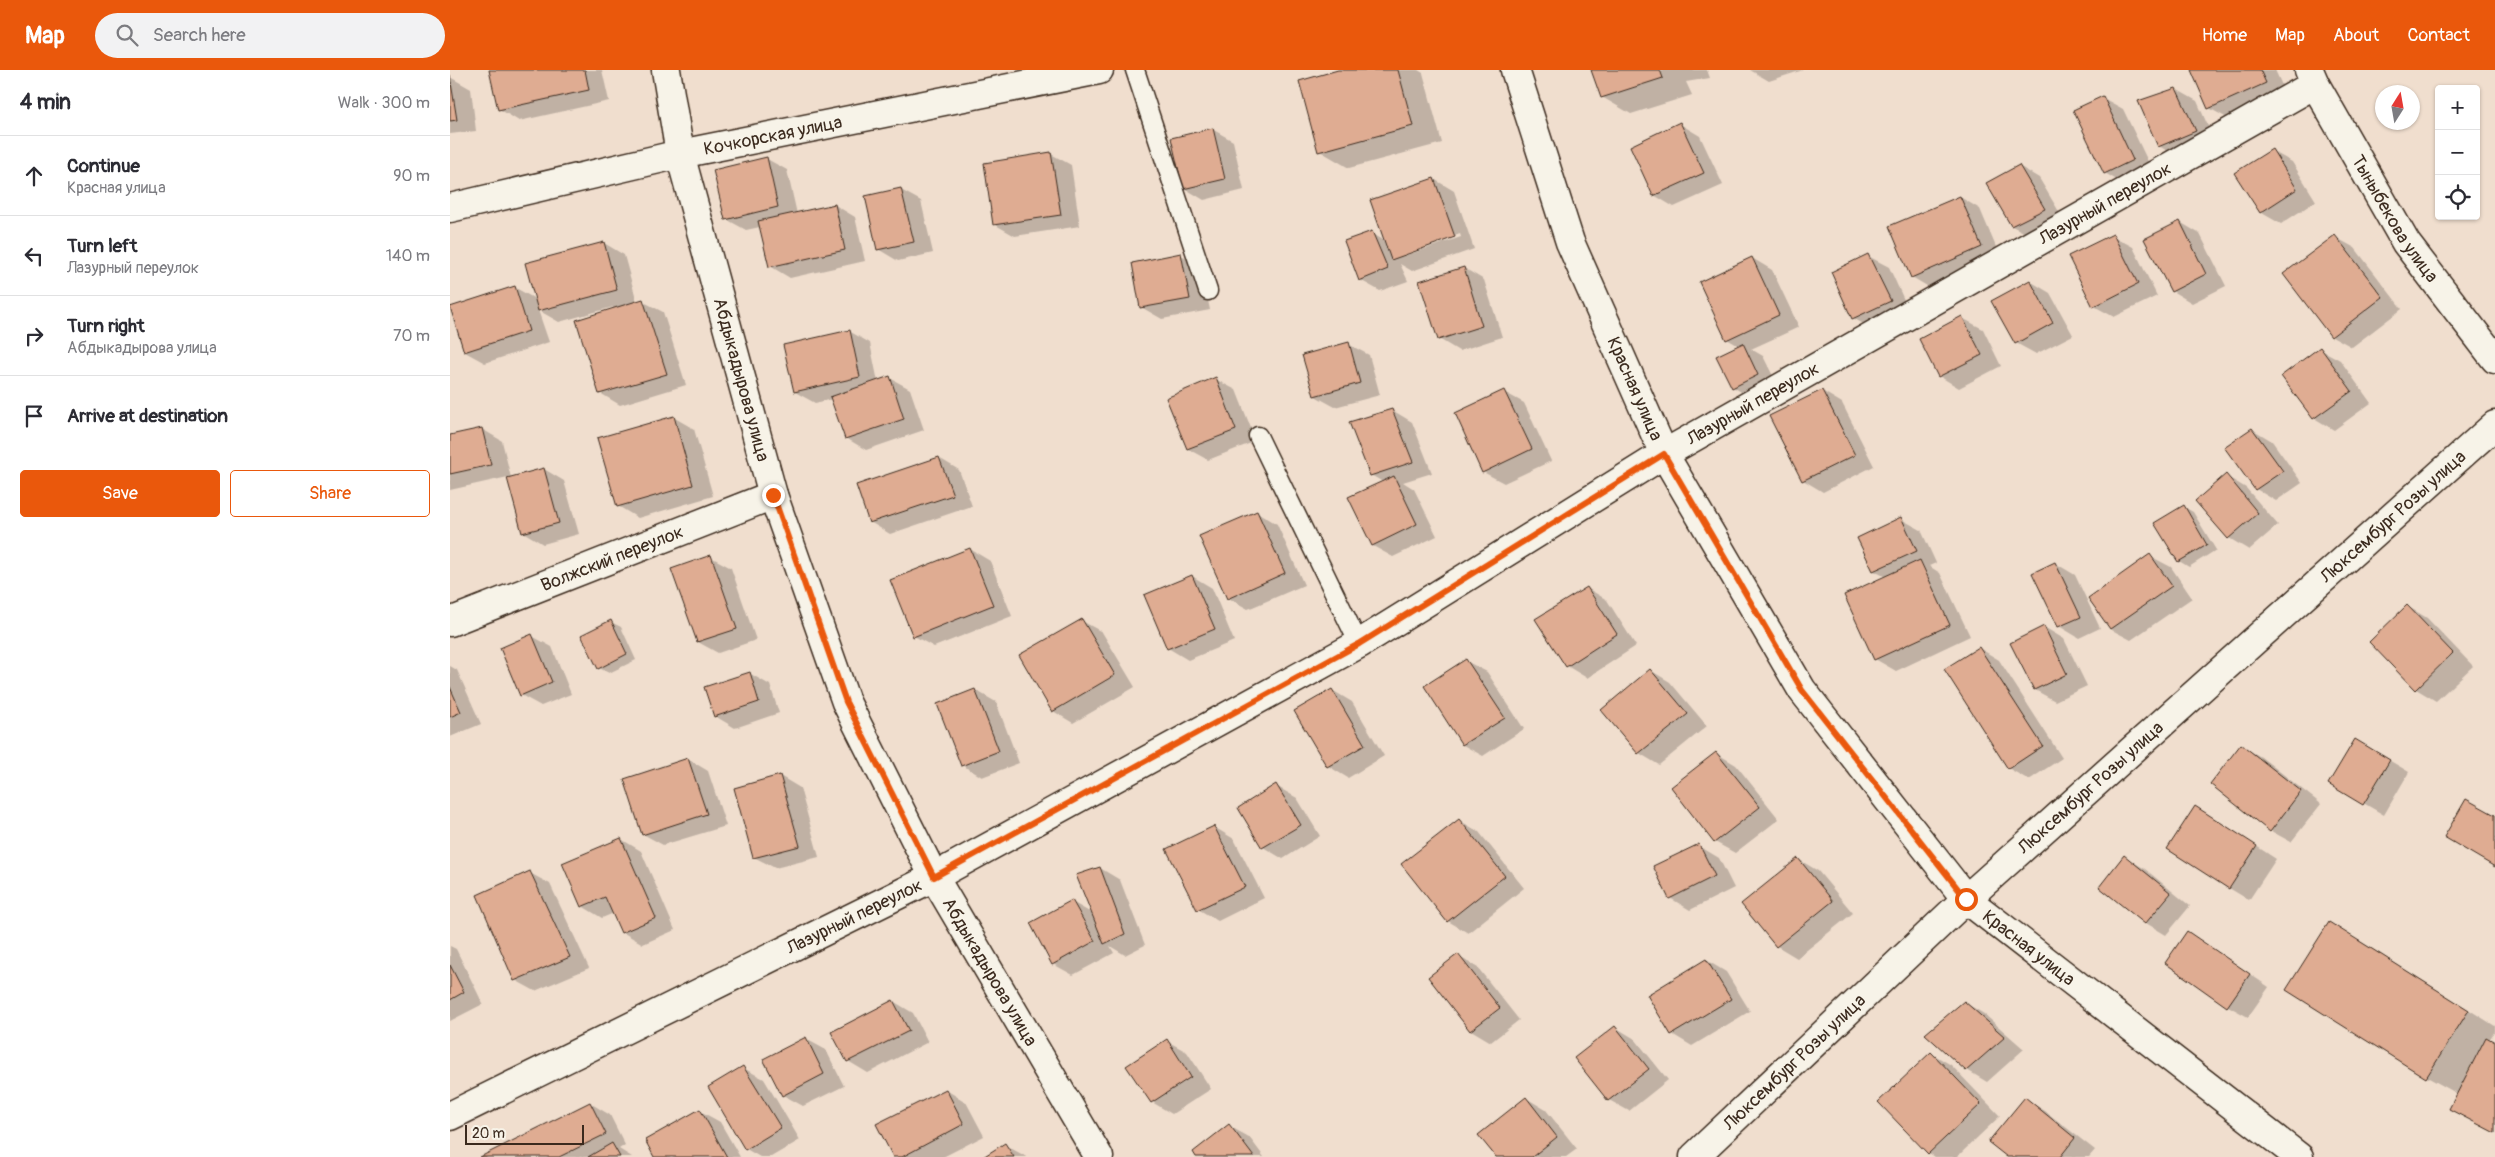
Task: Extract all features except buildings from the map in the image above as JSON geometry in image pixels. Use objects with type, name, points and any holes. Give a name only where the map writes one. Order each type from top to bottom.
[{"type":"street","name":"Абдыкадырова улица","points":[[666,70],[680,154],[773,495],[846,702],[934,877],[1099,1157]]},
{"type":"street","name":"Кочкорская улица","points":[[450,208],[680,154],[1099,70]]},
{"type":"street","name":"Красная улица","points":[[1514,70],[1570,242],[1664,454],[1802,690],[1966,899],[2299,1157]]},
{"type":"street","name":"Лазурный переулок","points":[[450,1116],[934,877],[1359,644],[1664,454],[2312,77]]},
{"type":"street","name":"Тыныбекова улица","points":[[2312,77],[2406,244],[2495,359]]},
{"type":"street","name":"Люксембург Розы улица","points":[[1694,1157],[1966,899],[2495,425]]},
{"type":"street","name":"Волжский переулок","points":[[450,622],[773,495]]},
{"type":"lane","points":[[1135,70],[1208,291]]},
{"type":"lane","points":[[1258,436],[1359,644]]},
{"type":"route","points":[[773,495],[846,702],[934,877],[1359,644],[1664,454],[1802,690],[1966,899]]}]
